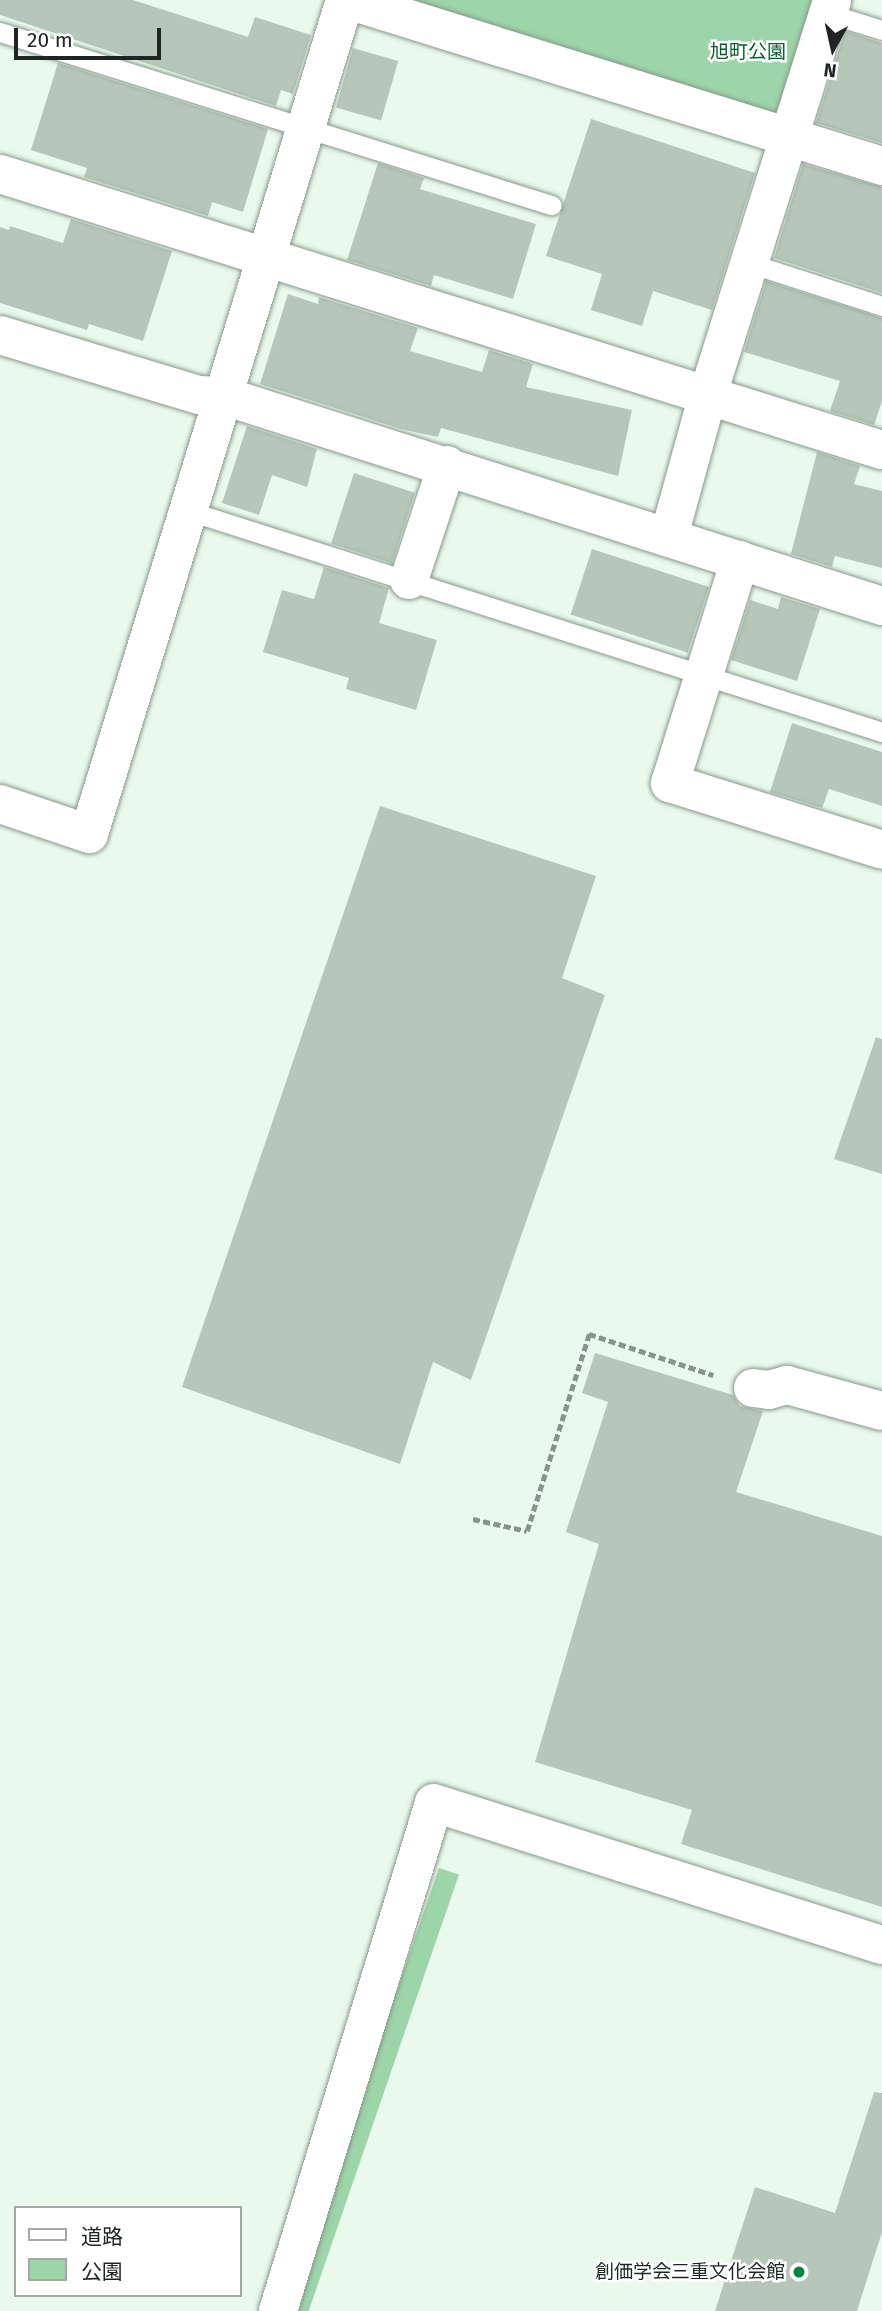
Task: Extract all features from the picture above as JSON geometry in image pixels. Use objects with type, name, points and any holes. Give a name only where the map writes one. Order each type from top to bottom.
[{"type":"street","points":[[0,804],[89,834],[186,510],[224,396],[346,0],[882,166]]},
{"type":"street","points":[[669,536],[708,394],[830,7]]},
{"type":"street","points":[[0,174],[882,450]]},
{"type":"street","points":[[0,335],[199,395],[224,396],[882,606]]},
{"type":"street","points":[[409,580],[447,465]]},
{"type":"street","points":[[740,560],[670,783],[882,850]]},
{"type":"street","points":[[753,1388],[769,1390],[787,1385],[882,1410]]},
{"type":"street","points":[[278,2311],[434,1803],[882,1945]]},
{"type":"lane","points":[[830,7],[882,30]]},
{"type":"lane","points":[[0,32],[551,205]]},
{"type":"lane","points":[[749,263],[882,306]]},
{"type":"lane","points":[[186,510],[882,732]]},
{"type":"path","points":[[473,1520],[527,1531],[589,1334],[753,1388]]},
{"type":"green space","name":"旭町公園","points":[[400,0],[820,0],[782,115]]},
{"type":"green space","points":[[439,1868],[459,1875],[309,2311],[288,2307]]},
{"type":"building","points":[[0,0],[133,0],[248,37],[255,17],[311,35],[293,94],[281,90],[276,106],[0,15]]},
{"type":"building","points":[[845,31],[882,43],[882,143],[816,123]]},
{"type":"building","points":[[353,48],[398,61],[381,121],[336,108]]},
{"type":"building","points":[[58,63],[268,129],[243,212],[212,202],[208,216],[84,177],[87,168],[31,150]]},
{"type":"building","points":[[591,119],[755,173],[712,310],[653,291],[642,326],[591,310],[602,274],[546,256]]},
{"type":"building","points":[[378,163],[424,178],[420,189],[536,224],[513,299],[434,275],[431,286],[347,260]]},
{"type":"building","points":[[803,164],[882,187],[882,293],[774,258]]},
{"type":"building","points":[[71,219],[172,251],[143,341],[89,324],[87,330],[0,303],[0,227],[9,230],[10,226],[63,243]]},
{"type":"building","points":[[766,281],[882,318],[882,401],[874,425],[830,411],[840,381],[744,352]]},
{"type":"building","points":[[288,294],[318,304],[319,297],[418,328],[410,351],[482,372],[489,350],[533,364],[526,387],[632,410],[618,476],[441,428],[438,437],[401,429],[260,384]]},
{"type":"building","points":[[247,426],[317,449],[307,487],[272,475],[259,515],[222,503]]},
{"type":"building","points":[[817,452],[860,466],[854,484],[882,491],[882,568],[835,556],[832,567],[791,554]]},
{"type":"building","points":[[354,473],[415,493],[392,563],[331,543]]},
{"type":"building","points":[[592,549],[709,587],[688,653],[571,615]]},
{"type":"building","points":[[324,567],[389,588],[379,623],[437,640],[416,710],[346,689],[349,678],[263,652],[282,590],[314,599]]},
{"type":"building","points":[[781,597],[820,609],[797,681],[731,660],[750,600],[778,609]]},
{"type":"building","points":[[792,723],[882,752],[882,806],[829,789],[822,808],[770,792]]},
{"type":"building","points":[[380,806],[596,876],[562,978],[605,995],[471,1380],[433,1362],[400,1464],[182,1387]]},
{"type":"building","points":[[876,1037],[882,1039],[882,1174],[834,1159]]},
{"type":"building","points":[[595,1353],[733,1395],[740,1406],[763,1411],[736,1492],[882,1536],[882,1907],[681,1844],[692,1810],[535,1762],[599,1544],[566,1532],[608,1402],[582,1393]]},
{"type":"building","name":"創価学会三重文化会館","points":[[874,2092],[882,2093],[882,2232],[857,2311],[715,2311],[755,2187],[835,2213]]},
{"type":"place","name":"創価学会三重文化会館","points":[[799,2272]]}]
